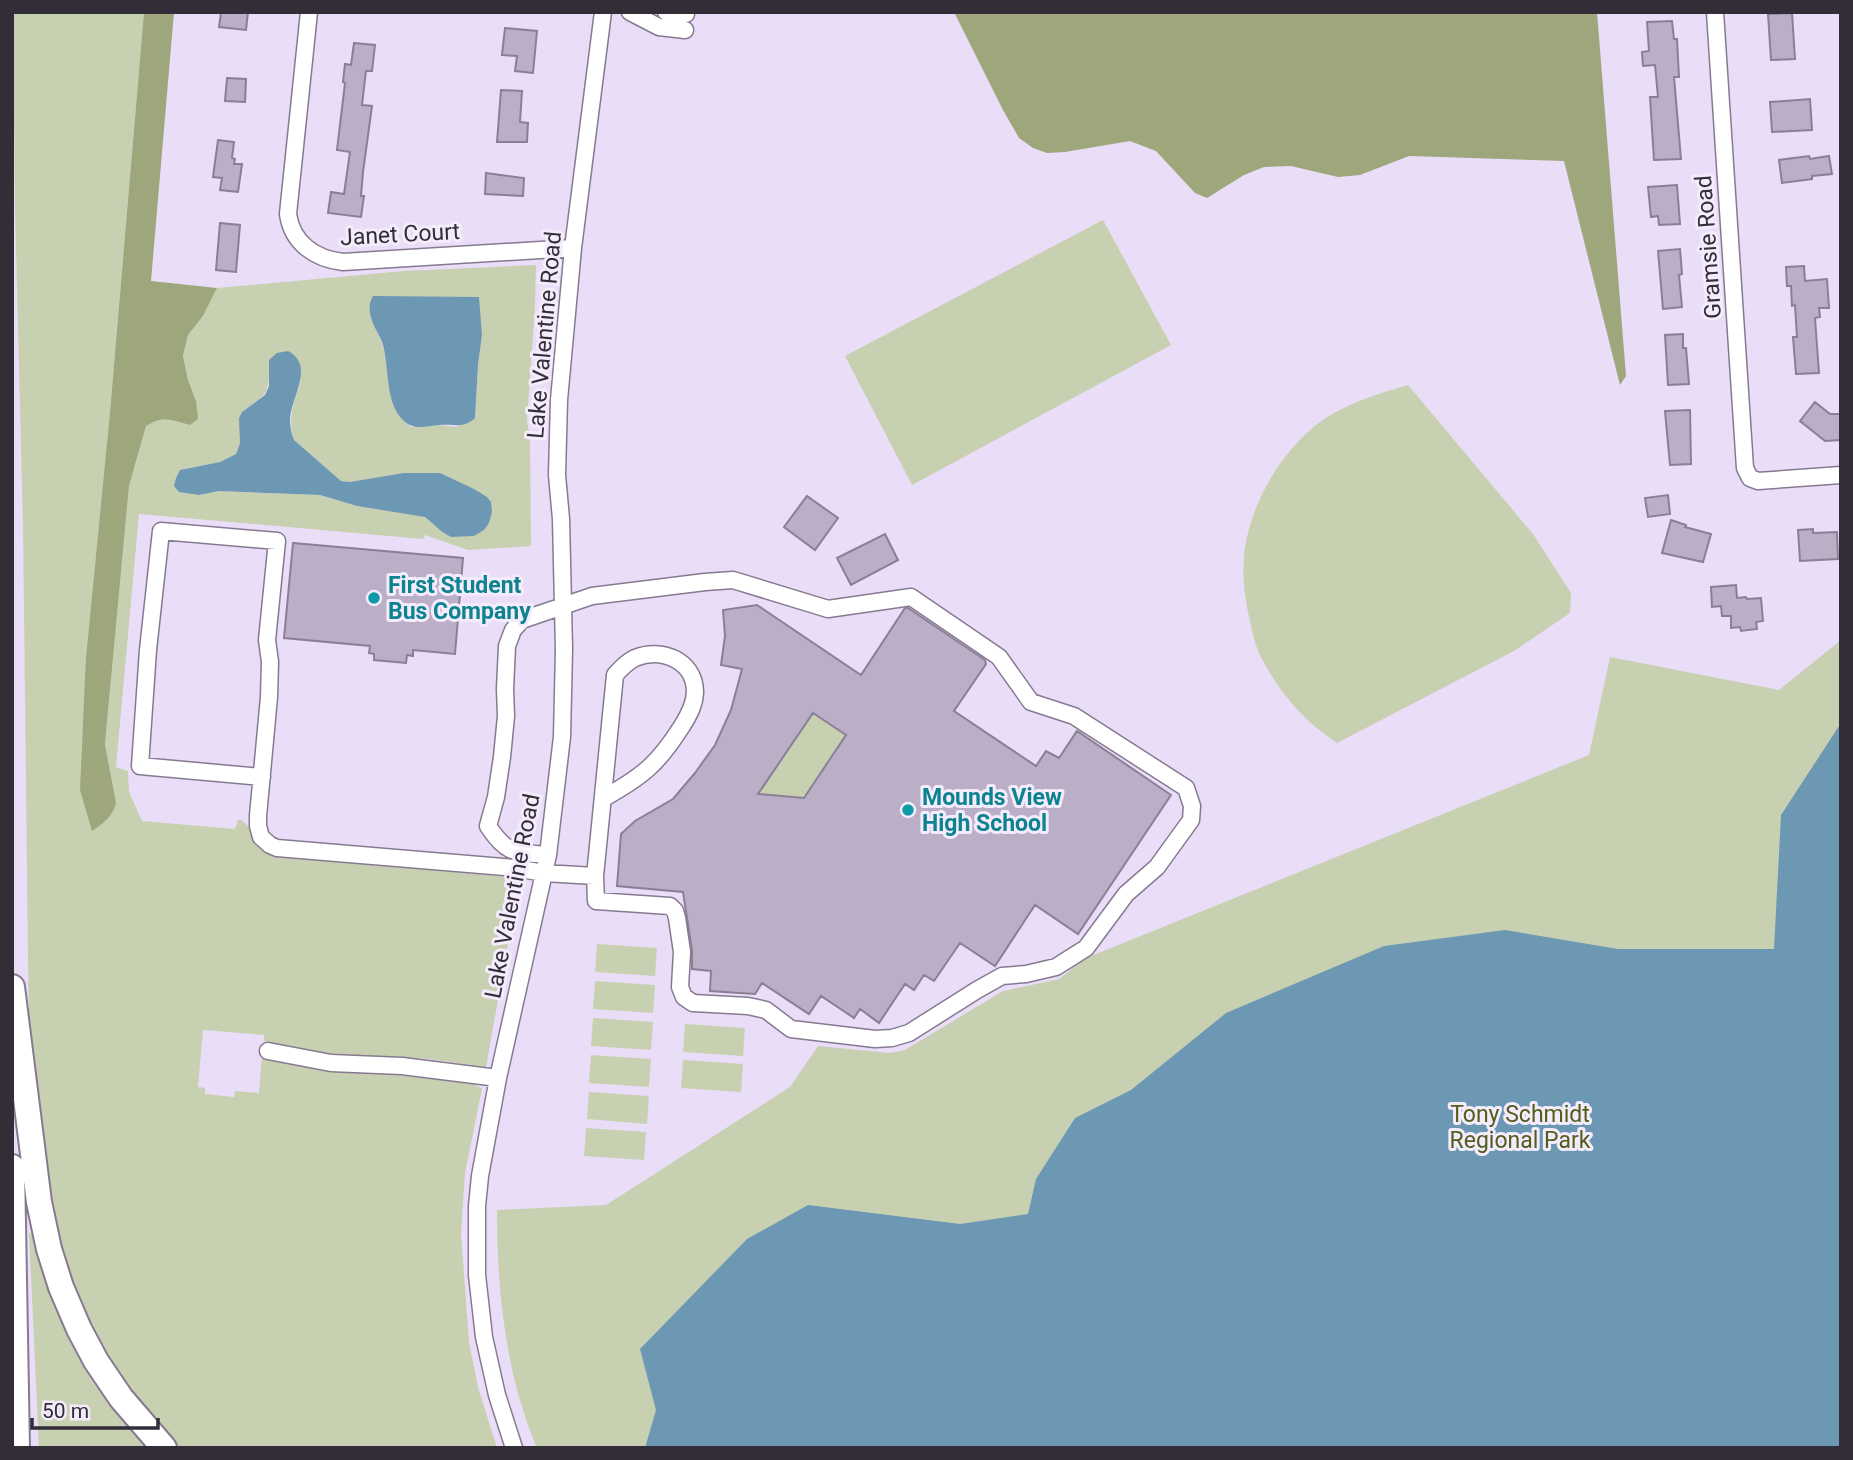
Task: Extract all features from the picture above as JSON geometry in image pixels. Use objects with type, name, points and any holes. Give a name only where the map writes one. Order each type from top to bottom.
[{"type":"highway","points":[[12,987],[38,1202],[58,1277],[79,1329],[96,1361],[128,1407],[164,1448]]},
{"type":"highway","points":[[12,1167],[18,1448]]},
{"type":"street","name":"Janet Court","points":[[309,12],[288,204],[289,220],[296,237],[308,250],[319,257],[343,262],[573,248]]},
{"type":"street","name":"Lake Valentine Road","points":[[514,1448],[500,1405],[484,1337],[477,1275],[477,1206],[498,1078],[548,855],[562,737],[563,607],[557,435],[573,248],[603,12]]},
{"type":"street","points":[[630,12],[659,27],[685,22],[666,12]]},
{"type":"street","name":"Gramsie Road","points":[[1715,12],[1745,468],[1749,478],[1758,481],[1841,475]]},
{"type":"street","points":[[262,777],[140,766],[148,650],[161,531],[277,541],[267,640],[270,662],[269,697],[258,826],[261,837],[270,845],[277,848],[595,876]]},
{"type":"street","points":[[548,855],[516,852],[499,844],[488,826],[496,797],[506,716],[507,646],[513,630],[522,620],[592,597],[705,582],[733,580],[828,609],[911,597],[999,657],[1031,702],[1074,716],[1097,730],[1186,788],[1192,806],[1191,820],[1157,867],[1126,894],[1086,948],[1056,967],[1002,976],[909,1033],[875,1039],[791,1029],[766,1010],[748,1006],[693,1003],[684,997],[680,987],[682,952],[675,911],[670,906],[596,901],[595,876],[615,675],[635,658],[649,654],[673,657],[689,671],[694,683],[695,694],[691,712],[668,748],[650,769],[604,798]]},
{"type":"street","points":[[268,1051],[331,1062],[402,1066],[498,1078]]},
{"type":"green space","points":[[13,12],[144,12],[86,657],[116,803],[105,744],[129,486],[146,426],[162,420],[190,425],[196,401],[183,356],[188,335],[203,316],[217,288],[404,271],[536,265],[527,420],[530,439],[531,546],[468,550],[425,535],[423,539],[139,514],[116,767],[128,771],[129,792],[142,821],[235,829],[238,820],[241,820],[250,829],[259,848],[274,856],[510,877],[519,883],[486,1067],[429,1059],[314,1053],[264,1041],[264,1035],[203,1030],[198,1087],[205,1088],[205,1094],[234,1097],[235,1091],[259,1093],[262,1057],[294,1064],[453,1077],[465,1079],[482,1089],[465,1173],[461,1233],[469,1342],[478,1387],[497,1448],[170,1448],[121,1391],[50,1236],[29,1043],[23,526]],"holes":[[[371,318],[482,335],[475,418],[456,427],[411,427],[394,405],[384,349]],[[269,373],[301,381],[291,417],[294,440],[341,481],[349,482],[474,536],[441,531],[419,515],[357,506],[320,495],[219,491],[199,495],[180,470],[220,462],[236,454],[240,443],[242,412],[265,393]]]},
{"type":"green space","points":[[144,12],[174,12],[151,281],[217,288],[203,316],[188,335],[183,356],[196,401],[198,419],[190,425],[162,420],[146,426],[129,486],[105,744],[116,803],[107,819],[92,831],[80,790],[86,657]]},
{"type":"green space","points":[[954,12],[1597,12],[1626,376],[1620,385],[1564,161],[1409,156],[1360,175],[1338,177],[1291,166],[1264,167],[1244,175],[1207,198],[1195,193],[1156,151],[1130,141],[1047,153],[1033,148],[1019,138]]},
{"type":"green space","points":[[1103,220],[1171,345],[912,485],[845,356]]},
{"type":"green space","points":[[1408,385],[1533,534],[1571,593],[1570,613],[1514,651],[1337,743],[1295,707],[1261,656],[1252,631],[1245,592],[1243,571],[1246,542],[1264,491],[1283,460],[1307,433],[1330,415],[1352,404]]},
{"type":"green space","name":"Tony Schmidt Regional Park","points":[[1841,640],[1841,1448],[537,1448],[517,1391],[510,1361],[501,1301],[497,1210],[606,1205],[790,1087],[818,1046],[890,1053],[905,1050],[1003,991],[1059,979],[1086,958],[1589,755],[1610,657],[1779,690]]},
{"type":"green space","points":[[813,713],[846,735],[804,798],[758,794]]},
{"type":"green space","points":[[597,944],[657,948],[655,976],[595,972]]},
{"type":"green space","points":[[595,981],[655,985],[653,1013],[593,1009]]},
{"type":"green space","points":[[593,1018],[653,1022],[651,1050],[591,1046]]},
{"type":"green space","points":[[685,1024],[745,1028],[743,1056],[683,1052]]},
{"type":"green space","points":[[591,1055],[651,1059],[649,1087],[589,1083]]},
{"type":"green space","points":[[683,1060],[743,1064],[741,1092],[681,1088]]},
{"type":"green space","points":[[589,1092],[649,1096],[647,1124],[587,1119]]},
{"type":"green space","points":[[586,1128],[646,1132],[644,1160],[584,1156]]},
{"type":"green space","points":[[29,1233],[33,1233],[52,1293],[148,1448],[39,1448]]},
{"type":"water","points":[[373,296],[479,297],[482,335],[475,418],[462,425],[420,427],[411,426],[403,420],[393,403],[382,342],[371,316]]},
{"type":"water","points":[[288,351],[296,357],[301,373],[290,418],[294,440],[341,481],[350,482],[404,473],[440,473],[474,489],[491,502],[492,512],[484,530],[474,536],[451,537],[425,517],[357,506],[320,495],[219,491],[199,495],[179,492],[174,486],[180,470],[220,462],[236,454],[240,443],[239,418],[242,412],[265,395],[269,386],[269,360],[277,353]]},
{"type":"water","name":"Tony Schmidt Regional Park","points":[[1841,723],[1841,1448],[645,1448],[656,1410],[640,1349],[747,1239],[808,1205],[960,1224],[1028,1214],[1036,1179],[1075,1118],[1131,1090],[1226,1013],[1384,946],[1505,930],[1618,949],[1774,949],[1781,815]]},
{"type":"building","points":[[221,12],[248,12],[246,30],[219,27]]},
{"type":"building","points":[[1792,13],[1795,59],[1771,60],[1768,14]]},
{"type":"building","points":[[1672,21],[1674,39],[1677,39],[1679,77],[1674,77],[1681,159],[1654,160],[1650,97],[1658,97],[1655,65],[1643,66],[1642,52],[1649,51],[1647,22]]},
{"type":"building","points":[[505,28],[537,31],[533,73],[515,71],[517,56],[502,55]]},
{"type":"building","points":[[354,43],[375,45],[372,71],[366,71],[362,105],[372,106],[363,172],[361,217],[328,213],[331,192],[344,194],[350,152],[337,150],[345,64],[351,65]]},
{"type":"building","points":[[227,78],[246,79],[245,102],[225,101]]},
{"type":"building","points":[[501,90],[522,91],[520,122],[528,123],[527,142],[497,142]]},
{"type":"building","points":[[1810,99],[1812,130],[1772,132],[1770,102]]},
{"type":"building","points":[[218,140],[234,142],[234,164],[242,164],[238,192],[220,190],[222,178],[213,177]]},
{"type":"building","points":[[1809,156],[1810,159],[1829,156],[1832,174],[1782,183],[1779,160]]},
{"type":"building","points":[[486,173],[524,178],[523,196],[485,194]]},
{"type":"building","points":[[1677,185],[1680,224],[1659,225],[1658,216],[1651,217],[1648,187]]},
{"type":"building","points":[[220,223],[240,225],[236,272],[216,270]]},
{"type":"building","points":[[1680,249],[1682,307],[1663,309],[1658,251]]},
{"type":"building","points":[[1804,266],[1805,281],[1827,279],[1829,308],[1819,308],[1820,317],[1815,318],[1819,373],[1796,374],[1793,337],[1797,337],[1795,305],[1792,306],[1791,286],[1787,286],[1786,267]]},
{"type":"building","points":[[1683,334],[1689,384],[1668,385],[1665,335]]},
{"type":"building","points":[[1815,402],[1830,414],[1841,414],[1841,440],[1825,441],[1800,421]]},
{"type":"building","points":[[1690,410],[1691,464],[1670,465],[1665,411]]},
{"type":"building","points":[[1668,495],[1670,514],[1648,517],[1645,498]]},
{"type":"building","points":[[807,496],[838,518],[815,550],[784,527]]},
{"type":"building","points":[[1671,520],[1711,534],[1703,562],[1662,553]]},
{"type":"building","points":[[1813,529],[1813,533],[1837,532],[1838,559],[1800,561],[1798,530]]},
{"type":"building","points":[[885,534],[898,560],[851,585],[837,558]]},
{"type":"building","name":"First Student Bus Company","points":[[293,543],[463,558],[455,654],[413,650],[413,656],[407,655],[406,663],[374,660],[374,654],[369,653],[370,646],[284,638]]},
{"type":"building","points":[[1736,585],[1737,598],[1761,598],[1763,621],[1756,622],[1757,629],[1741,631],[1740,627],[1731,628],[1731,616],[1722,616],[1721,606],[1712,607],[1711,587]]},
{"type":"building","name":"Mounds View High School","points":[[757,605],[861,675],[905,608],[908,608],[985,660],[986,664],[954,711],[1036,766],[1046,751],[1059,758],[1077,731],[1171,795],[1078,934],[1035,905],[995,966],[960,943],[934,981],[924,975],[914,990],[905,984],[879,1023],[860,1009],[854,1018],[821,996],[809,1014],[762,983],[755,994],[710,991],[711,971],[692,969],[692,950],[683,892],[617,886],[621,834],[635,821],[673,799],[715,745],[731,710],[742,669],[721,665],[725,636],[723,610]],"holes":[[[813,713],[846,735],[804,798],[758,794]]]},
{"type":"place","name":"First Student Bus Company","points":[[374,598]]},
{"type":"place","name":"Mounds View High School","points":[[908,810]]}]
